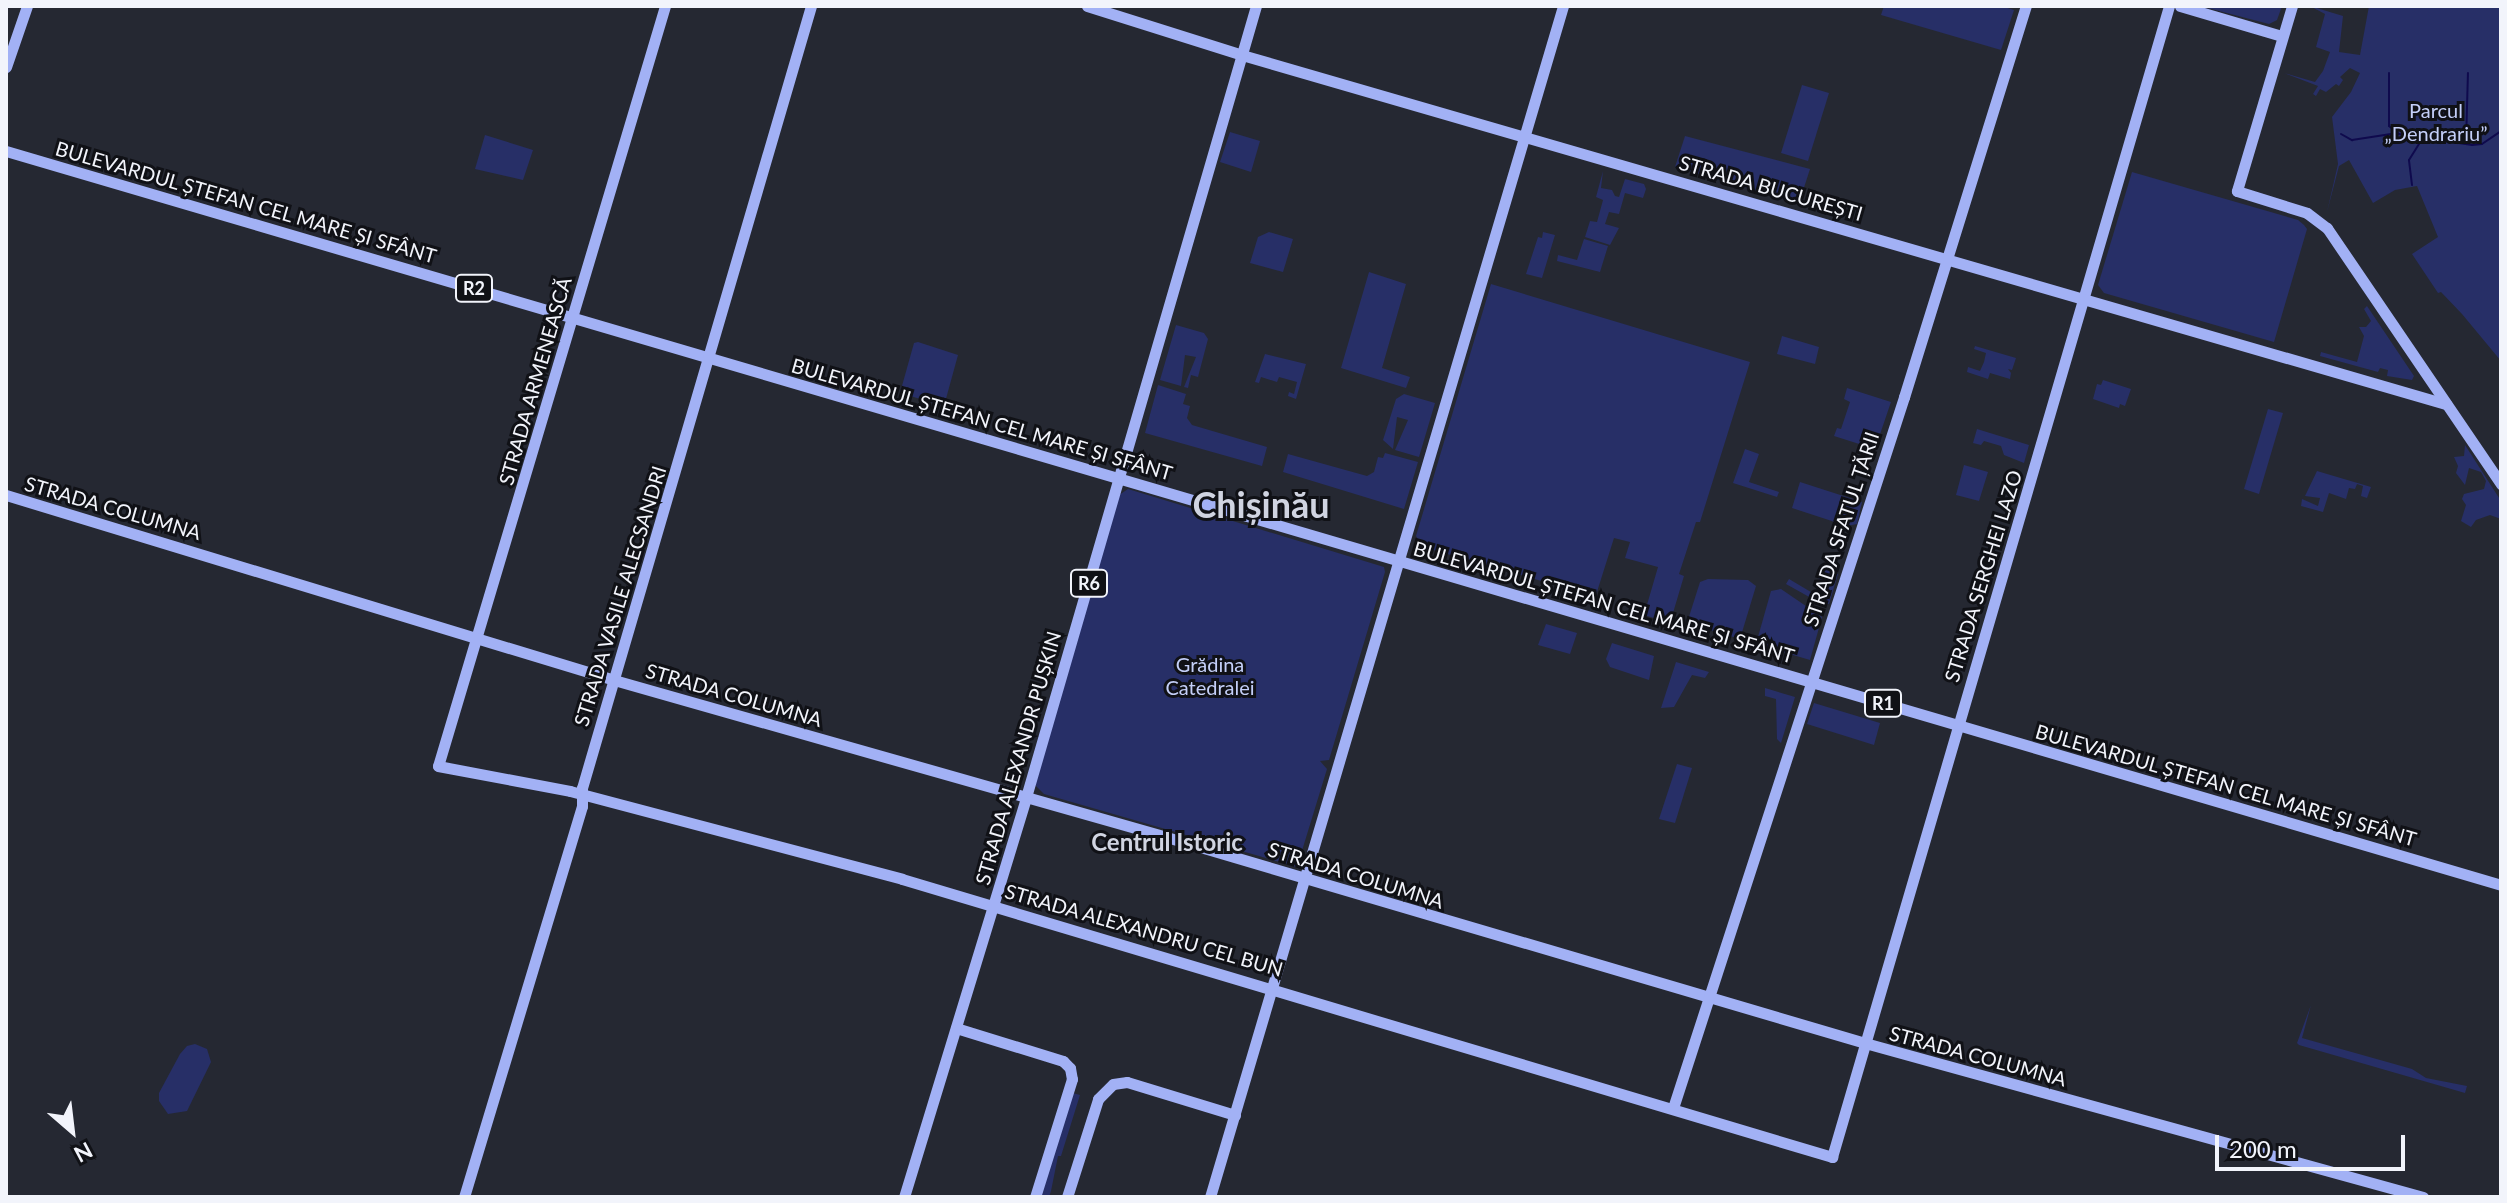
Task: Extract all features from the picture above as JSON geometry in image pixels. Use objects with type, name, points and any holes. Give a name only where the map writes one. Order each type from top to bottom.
[{"type":"main road","points":[[6,67],[27,6]]},
{"type":"main road","name":"STRADA ARMENEASCĂ","points":[[438,766],[665,6]]},
{"type":"main road","name":"STRADA VASILE ALECSANDRI","points":[[464,1197],[811,6]]},
{"type":"main road","name":"STRADA BUCUREȘTI","points":[[1087,6],[1242,55],[2446,404]]},
{"type":"main road","name":"STRADA ALEXANDR PUȘKIN","points":[[904,1197],[1026,797],[1256,6]]},
{"type":"main road","points":[[1210,1197],[1563,6]]},
{"type":"main road","name":"STRADA SFATUL ȚĂRII","points":[[1673,1108],[2026,6]]},
{"type":"main road","name":"STRADA SERGHEI LAZO","points":[[1832,1157],[2169,6]]},
{"type":"main road","points":[[2180,6],[2282,36]]},
{"type":"main road","points":[[2292,6],[2237,191],[2307,213],[2323,223],[2501,484]]},
{"type":"main road","name":"BULEVARDUL ȘTEFAN CEL MARE ȘI SFÂNT","points":[[6,151],[2501,885]]},
{"type":"main road","points":[[2399,390],[2417,387],[2423,379],[2421,366]]},
{"type":"main road","name":"STRADA COLUMNA","points":[[6,495],[614,680],[1303,877],[1865,1043],[2423,1197]]},
{"type":"main road","name":"STRADA ALEXANDRU CEL BUN","points":[[438,766],[582,795],[993,905],[1832,1157]]},
{"type":"main road","points":[[956,1028],[1067,1064],[1072,1079],[1035,1197]]},
{"type":"main road","points":[[1067,1197],[1098,1099],[1110,1086],[1127,1082],[1235,1115]]},
{"type":"green space","points":[[1884,6],[2001,6],[2014,10],[2001,50],[1881,15]]},
{"type":"green space","points":[[2200,6],[2282,6],[2277,20],[2269,24]]},
{"type":"green space","name":"Parcul „Dendrariu”","points":[[2310,6],[2343,16],[2339,52],[2360,55],[2369,6],[2501,6],[2501,361],[2462,314],[2441,292],[2438,293],[2412,254],[2438,237],[2417,186],[2395,190],[2373,203],[2349,160],[2339,166],[2327,212],[2338,164],[2332,117],[2351,92],[2360,73],[2350,68],[2340,77],[2343,80],[2339,86],[2336,84],[2326,92],[2320,89],[2316,96],[2313,94],[2318,86],[2284,73],[2315,82],[2323,71],[2330,52],[2316,47],[2325,14]]},
{"type":"green space","points":[[1802,85],[1829,93],[1808,161],[1781,153]]},
{"type":"green space","points":[[1230,132],[1260,141],[1251,172],[1220,162]]},
{"type":"green space","points":[[485,135],[533,150],[523,180],[475,169]]},
{"type":"green space","points":[[1685,136],[1810,169],[1799,203],[1675,167]]},
{"type":"green space","points":[[1603,171],[1601,188],[1612,190],[1615,196],[1619,197],[1625,179],[1644,184],[1646,189],[1643,198],[1625,193],[1619,214],[1609,212],[1605,224],[1619,228],[1610,245],[1585,237],[1590,221],[1597,222],[1603,200],[1596,197]]},
{"type":"green space","points":[[2132,172],[2298,220],[2304,225],[2307,229],[2274,342],[2104,293],[2098,285]]},
{"type":"green space","points":[[1269,232],[1293,239],[1283,272],[1250,263],[1258,237]]},
{"type":"green space","points":[[1543,232],[1555,235],[1542,278],[1526,274],[1538,237],[1542,238]]},
{"type":"green space","points":[[1584,239],[1608,246],[1600,272],[1557,261],[1558,255],[1577,260]]},
{"type":"green space","points":[[1369,272],[1406,284],[1382,368],[1410,377],[1406,388],[1341,368]]},
{"type":"green space","points":[[1491,284],[1750,362],[1700,522],[1696,522],[1679,574],[1684,576],[1670,623],[1644,615],[1658,567],[1625,558],[1630,542],[1614,538],[1596,595],[1592,595],[1587,591],[1583,593],[1423,547],[1416,536]]},
{"type":"green space","points":[[2367,306],[2414,376],[2412,380],[2387,376],[2388,370],[2380,368],[2378,372],[2320,356],[2321,352],[2357,362],[2364,336],[2359,327],[2366,327],[2371,321],[2364,309]]},
{"type":"green space","points":[[1176,325],[1204,333],[1208,339],[1198,377],[1191,375],[1188,388],[1184,387],[1196,357],[1185,355],[1181,386],[1160,380]]},
{"type":"green space","points":[[1782,336],[1819,347],[1815,364],[1777,354]]},
{"type":"green space","points":[[914,343],[958,355],[944,406],[900,393]]},
{"type":"green space","points":[[1975,346],[2016,358],[2012,370],[2008,369],[2010,379],[1990,373],[1988,379],[1967,372],[1968,367],[1980,371],[1984,362],[1986,353],[1974,349]]},
{"type":"green space","points":[[1265,354],[1306,364],[1296,399],[1288,396],[1289,392],[1294,394],[1297,382],[1279,377],[1277,382],[1261,377],[1259,383],[1255,382]]},
{"type":"green space","points":[[2103,380],[2131,389],[2125,406],[2120,404],[2119,408],[2093,399],[2097,384],[2101,385]]},
{"type":"green space","points":[[1158,385],[1186,394],[1183,404],[1190,406],[1187,418],[1192,425],[1267,447],[1262,466],[1145,433]]},
{"type":"green space","points":[[1847,388],[1891,402],[1875,449],[1834,436],[1837,428],[1841,429],[1850,402],[1844,399]]},
{"type":"green space","points":[[1404,394],[1435,403],[1419,457],[1395,450],[1408,420],[1397,417],[1393,449],[1383,440],[1396,399]]},
{"type":"green space","points":[[2268,409],[2283,413],[2259,494],[2244,489]]},
{"type":"green space","points":[[1977,429],[2029,445],[2024,463],[2004,455],[2001,446],[1984,441],[1981,445],[1973,443]]},
{"type":"green space","points":[[2465,445],[2501,501],[2501,519],[2490,515],[2476,520],[2471,527],[2461,521],[2466,505],[2462,499],[2464,494],[2484,489],[2486,481],[2481,472],[2469,468],[2465,485],[2456,473],[2458,466],[2454,457],[2464,456]]},
{"type":"green space","points":[[1745,449],[1759,454],[1749,482],[1779,492],[1777,497],[1733,483]]},
{"type":"green space","points":[[1385,453],[1418,462],[1404,509],[1283,472],[1288,454],[1367,476],[1374,472],[1378,457],[1383,458]]},
{"type":"green space","points":[[1964,465],[1988,472],[1979,501],[1956,495]]},
{"type":"green space","points":[[2317,471],[2371,487],[2367,498],[2361,496],[2363,486],[2357,484],[2355,489],[2349,488],[2346,499],[2329,493],[2323,512],[2301,506],[2302,499],[2318,506],[2320,498],[2305,496]]},
{"type":"green space","points":[[1800,482],[1862,502],[1857,524],[1847,526],[1792,508]]},
{"type":"green space","name":"Grădina Catedralei","points":[[1128,489],[1384,567],[1329,760],[1320,761],[1327,769],[1297,867],[1044,794],[1036,786],[1035,778],[1119,495]]},
{"type":"green space","points":[[1822,568],[1838,574],[1829,604],[1820,603],[1786,584],[1789,579],[1821,598],[1829,585],[1818,578]]},
{"type":"green space","points":[[1708,579],[1748,580],[1756,586],[1740,639],[1687,623],[1700,582]]},
{"type":"green space","points":[[1781,589],[1822,617],[1810,660],[1756,644],[1771,591]]},
{"type":"green space","points":[[1546,624],[1577,633],[1570,654],[1538,645]]},
{"type":"green space","points":[[1612,643],[1654,656],[1649,680],[1610,667],[1606,659]]},
{"type":"green space","points":[[1676,662],[1709,672],[1705,678],[1692,675],[1674,707],[1661,708]]},
{"type":"green space","points":[[1765,688],[1795,697],[1781,743],[1777,739],[1776,699],[1765,696]]},
{"type":"green space","points":[[1814,703],[1880,723],[1874,745],[1807,724]]},
{"type":"green space","points":[[1677,764],[1692,768],[1675,823],[1659,819]]},
{"type":"green space","points":[[2311,1005],[2302,1038],[2412,1069],[2426,1078],[2467,1086],[2465,1093],[2299,1045],[2297,1043]]},
{"type":"green space","points":[[195,1044],[207,1049],[211,1062],[187,1111],[168,1114],[159,1101],[159,1093],[180,1054],[187,1046]]},
{"type":"green space","points":[[1073,1093],[1080,1095],[1061,1156],[1058,1156],[1051,1191],[1049,1197],[1040,1197]]},
{"type":"waterway","points":[[2389,73],[2389,126],[2399,134],[2472,145],[2482,144],[2500,132]]},
{"type":"waterway","points":[[2466,143],[2468,73]]},
{"type":"waterway","points":[[2341,134],[2352,140],[2397,133]]},
{"type":"waterway","points":[[2412,185],[2409,160],[2422,139]]},
{"type":"district","name":"Chișinău","points":[[1261,505]]},
{"type":"district","name":"Centrul Istoric","points":[[1167,842]]}]
